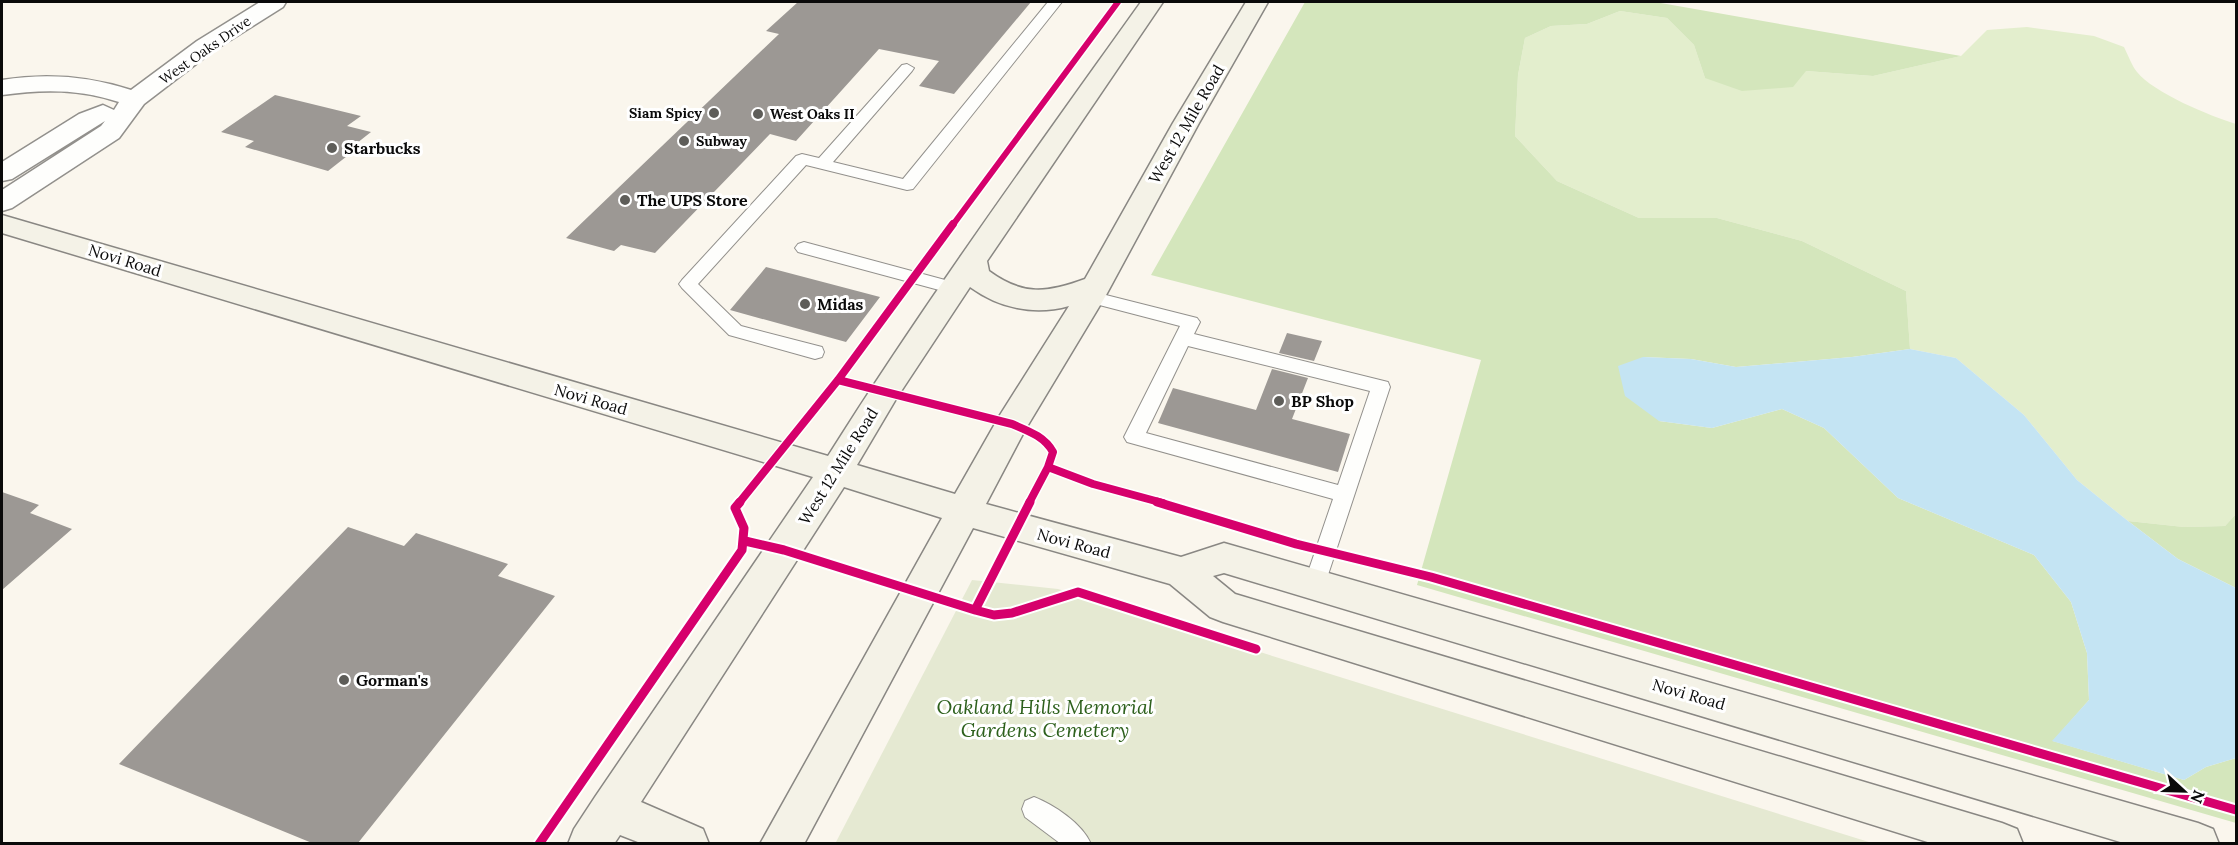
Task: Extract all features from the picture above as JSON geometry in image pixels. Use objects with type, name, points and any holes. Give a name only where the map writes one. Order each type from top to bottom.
[{"type":"main road","name":"West 12 Mile Road","points":[[600,827],[836,471],[885,391],[972,261],[1152,2]]},
{"type":"main road","name":"West 12 Mile Road","points":[[781,843],[1012,424],[1092,292],[1257,2]]},
{"type":"main road","name":"Novi Road","points":[[2,224],[836,471],[1016,527],[1181,572],[1223,606],[2002,843]]},
{"type":"main road","points":[[972,261],[975,276],[992,290],[1016,299],[1044,302],[1092,292]]},
{"type":"main road","name":"Novi Road","points":[[1181,572],[1224,558],[2198,843]]},
{"type":"main road","points":[[600,827],[650,825],[688,843]]},
{"type":"street","name":"West Oaks Drive","points":[[2,173],[88,119],[135,99],[205,46],[275,2]]},
{"type":"street","points":[[2,87],[67,82],[97,86],[135,99]]},
{"type":"street","name":"West Oaks Drive","points":[[2,202],[110,132],[135,99]]},
{"type":"lane","points":[[815,351],[735,331],[688,284],[802,159],[907,185],[1055,2]]},
{"type":"lane","points":[[823,164],[907,68]]},
{"type":"lane","points":[[804,248],[954,288]]},
{"type":"lane","points":[[1092,292],[1191,322],[1134,437],[1346,495]]},
{"type":"lane","points":[[1183,338],[1381,387],[1315,584]]},
{"type":"lane","points":[[1034,809],[1078,843]]},
{"type":"green space","points":[[1305,2],[1655,2],[1961,56],[1873,76],[1806,71],[1793,87],[1742,91],[1705,78],[1694,45],[1667,18],[1620,11],[1587,24],[1551,26],[1525,38],[1518,75],[1515,136],[1557,181],[1639,218],[1717,218],[1802,241],[1906,291],[1910,349],[1852,357],[1736,367],[1691,359],[1643,357],[1659,421],[1712,428],[1782,409],[1824,428],[1898,498],[2034,555],[2071,602],[2087,653],[2089,700],[2053,741],[2184,780],[2206,767],[2236,758],[2236,823],[1417,585],[1481,360],[1151,275]]},
{"type":"green space","points":[[1620,11],[1667,18],[1694,45],[1705,78],[1806,71],[1873,76],[1961,56],[1987,30],[2027,27],[2094,36],[2124,47],[2137,72],[2156,88],[2198,110],[2236,124],[2236,514],[2225,526],[2184,527],[2128,521],[2077,480],[2024,415],[1956,358],[1910,349],[1906,291],[1802,241],[1717,218],[1639,218],[1557,181],[1515,136],[1518,75],[1525,38],[1551,26],[1587,24]]},
{"type":"green space","points":[[2236,514],[2236,588],[2178,559],[2128,521],[2184,527],[2225,526]]},
{"type":"green space","name":"Oakland Hills Memorial Gardens Cemetery","points":[[972,580],[1058,589],[1872,843],[835,844]]},
{"type":"water","points":[[1910,349],[1956,358],[2024,415],[2077,480],[2178,559],[2236,588],[2236,758],[2206,767],[2184,780],[2052,741],[2089,700],[2087,653],[2071,602],[2034,555],[1898,498],[1824,428],[1782,409],[1712,428],[1659,421],[1625,396],[1618,366],[1643,357],[1691,359],[1736,367],[1852,357]]},
{"type":"building","name":"West Oaks II","points":[[798,2],[1031,2],[954,94],[919,86],[939,61],[879,49],[796,141],[770,134],[655,253],[621,245],[614,251],[566,238],[779,34],[766,31]]},
{"type":"building","points":[[275,95],[361,116],[347,126],[371,132],[352,147],[356,149],[328,171],[245,147],[254,141],[221,132]]},
{"type":"building","name":"Midas","points":[[766,267],[880,297],[846,342],[730,310]]},
{"type":"building","points":[[1287,333],[1322,341],[1314,361],[1279,353]]},
{"type":"building","points":[[1272,369],[1308,378],[1292,419],[1350,434],[1338,472],[1158,423],[1173,388],[1256,410]]},
{"type":"building","points":[[2,492],[39,505],[30,513],[72,529],[2,590]]},
{"type":"building","name":"Gorman's","points":[[348,527],[404,546],[416,533],[508,564],[498,576],[555,596],[358,843],[312,843],[119,764]]},
{"type":"cycle path","points":[[539,844],[742,550],[745,538],[744,528],[735,508],[838,380],[1118,2]]},
{"type":"cycle path","points":[[838,380],[1012,424],[1036,435],[1050,446],[1053,452],[1048,467],[1093,484],[1205,515],[1296,544],[1431,577],[2236,810]]},
{"type":"cycle path","points":[[745,541],[784,550],[975,610],[1048,467]]},
{"type":"cycle path","points":[[975,610],[994,615],[1012,613],[1078,592],[1256,649]]},
{"type":"place","name":"Siam Spicy","points":[[714,113]]},
{"type":"place","name":"West Oaks II","points":[[758,114]]},
{"type":"place","name":"Subway","points":[[684,141]]},
{"type":"place","name":"Starbucks","points":[[332,148]]},
{"type":"place","name":"The UPS Store","points":[[625,200]]},
{"type":"place","name":"Midas","points":[[805,304]]},
{"type":"place","name":"BP Shop","points":[[1279,401]]},
{"type":"place","name":"Gorman's","points":[[344,680]]}]
